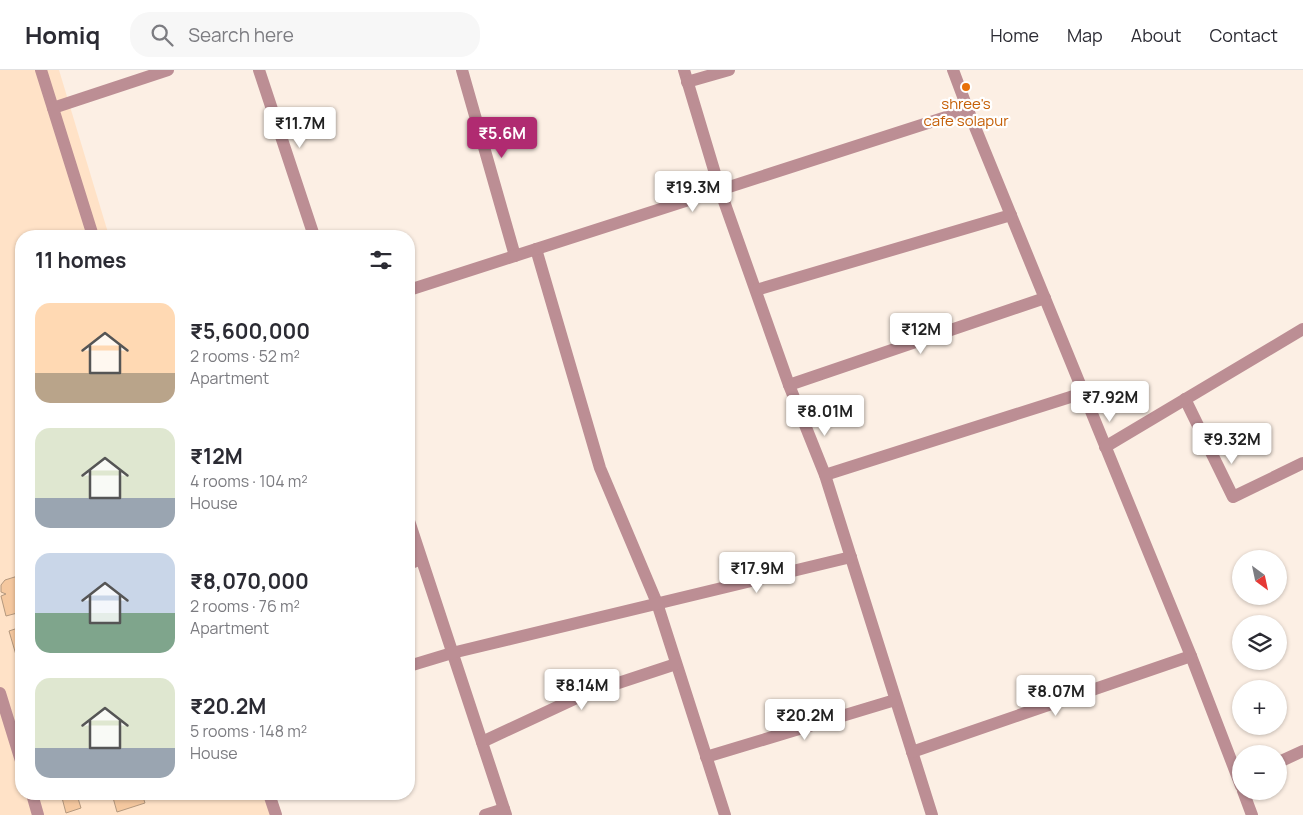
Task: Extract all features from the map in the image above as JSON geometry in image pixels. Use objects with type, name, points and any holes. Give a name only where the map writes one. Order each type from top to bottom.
[{"type":"street","points":[[41,70],[91,230]]},
{"type":"street","points":[[53,108],[168,70]]},
{"type":"street","points":[[259,70],[312,230]]},
{"type":"street","points":[[462,70],[515,256]]},
{"type":"street","points":[[729,70],[685,76],[720,190],[789,385],[825,475],[932,815]]},
{"type":"street","points":[[953,70],[1191,656],[1232,762]]},
{"type":"street","points":[[415,288],[968,110]]},
{"type":"street","points":[[756,290],[1011,216]]},
{"type":"street","points":[[536,249],[600,468],[657,604],[725,815]]},
{"type":"street","points":[[789,385],[1045,298]]},
{"type":"street","points":[[1105,447],[1303,329]]},
{"type":"street","points":[[825,475],[1083,393]]},
{"type":"street","points":[[1185,399],[1233,497],[1303,463]]},
{"type":"street","points":[[415,540],[505,812],[485,815]]},
{"type":"street","points":[[415,664],[452,652],[851,557]]},
{"type":"street","points":[[415,562],[421,560]]},
{"type":"street","points":[[912,752],[1191,656]]},
{"type":"street","points":[[482,742],[585,694],[676,664]]},
{"type":"street","points":[[0,693],[15,742]]},
{"type":"street","points":[[706,757],[895,700]]},
{"type":"street","points":[[1287,758],[1303,751]]},
{"type":"street","points":[[34,800],[38,815]]},
{"type":"street","points":[[271,800],[276,815]]},
{"type":"street","points":[[1246,800],[1252,815]]},
{"type":"shaded area","points":[[0,70],[59,70],[107,230],[15,230],[15,800],[277,800],[282,815],[0,815]]},
{"type":"building","points":[[15,577],[15,614],[6,616],[1,596],[6,594],[1,592],[1,585],[5,580]]},
{"type":"building","points":[[15,629],[15,652],[9,631]]},
{"type":"building","points":[[63,800],[79,800],[81,808],[66,813]]},
{"type":"building","points":[[114,800],[144,800],[145,803],[117,812]]},
{"type":"place","name":"shree's cafe solapur","points":[[966,87]]}]
